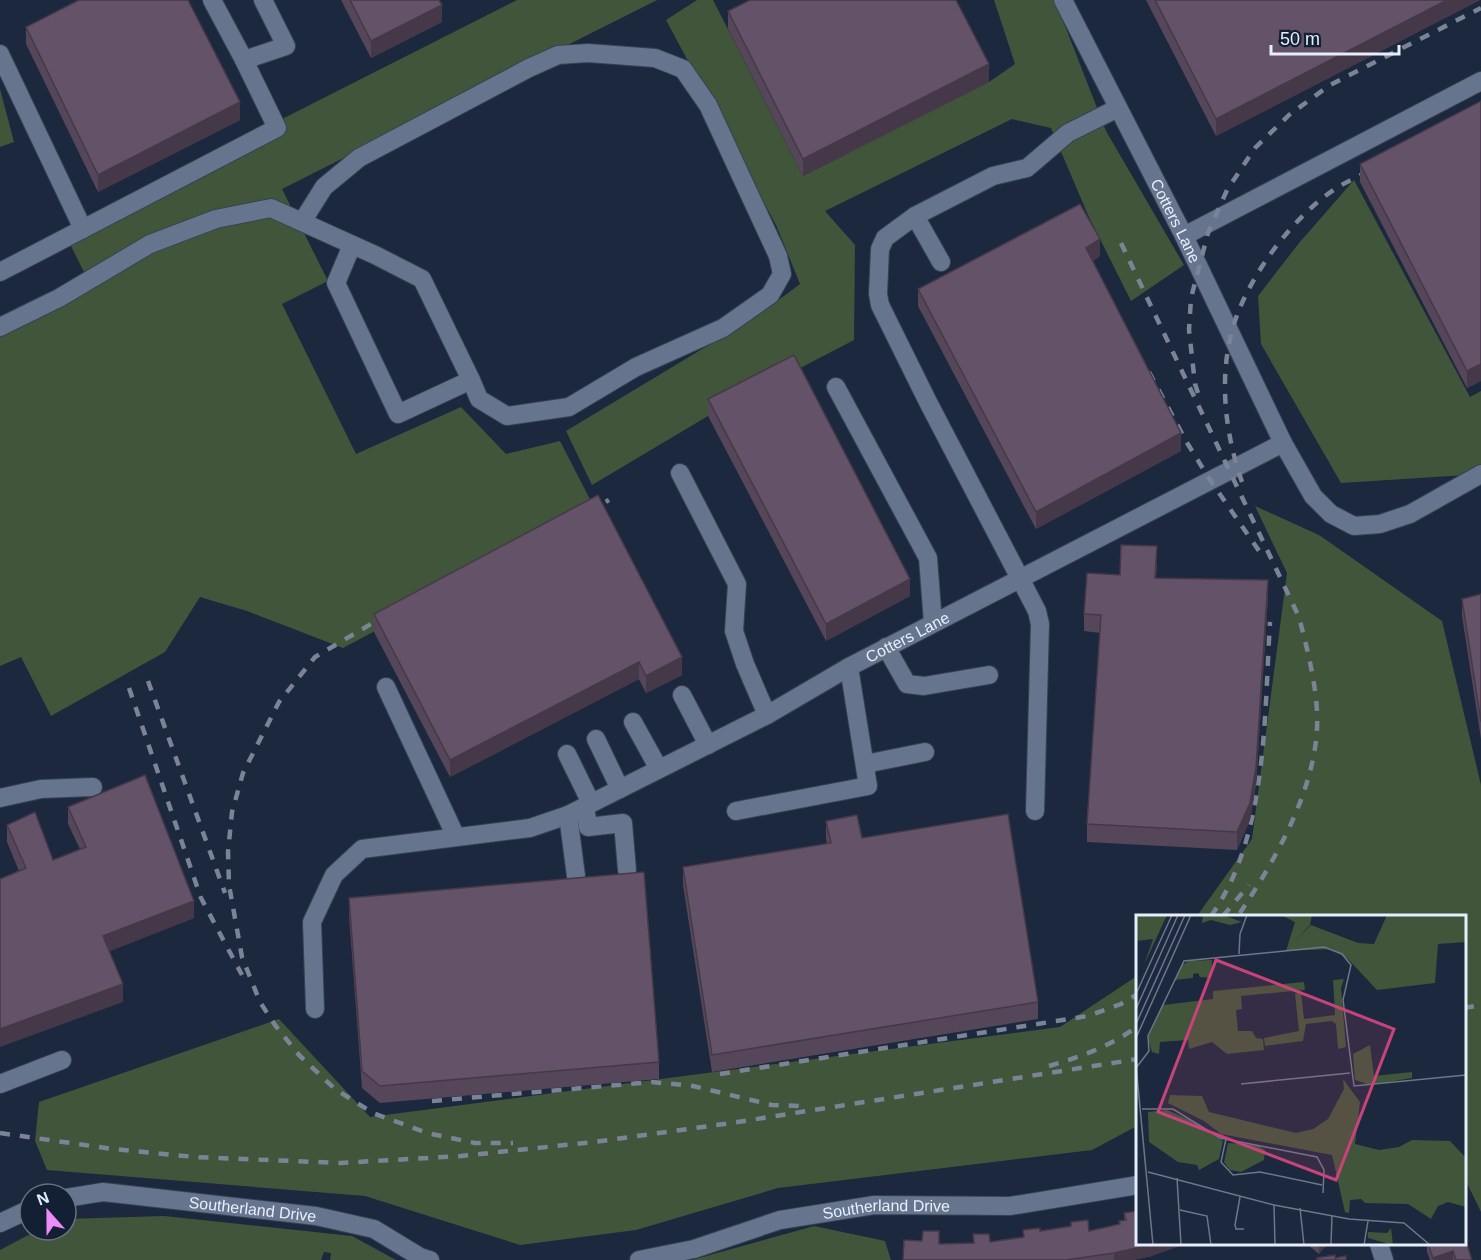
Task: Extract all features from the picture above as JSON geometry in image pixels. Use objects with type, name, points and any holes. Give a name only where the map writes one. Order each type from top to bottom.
[{"type":"street","points":[[0,272],[277,128],[212,0]]},
{"type":"street","points":[[244,60],[286,46],[263,0]]},
{"type":"street","name":"Cotters Lane","points":[[1063,0],[1184,236],[1283,443],[1313,496],[1331,514],[1354,526],[1380,524],[1410,514],[1481,474]]},
{"type":"street","points":[[0,327],[59,298],[150,244],[216,219],[271,208],[422,279],[479,399],[507,416],[568,407],[636,367],[723,328],[770,295],[782,274],[778,256],[708,105],[683,69],[655,58],[620,54],[588,53],[558,56],[529,68],[360,158],[324,187],[302,222]]},
{"type":"street","points":[[0,54],[83,229]]},
{"type":"street","points":[[1184,236],[1481,81]]},
{"type":"street","points":[[1035,811],[1040,624],[1037,611],[880,305],[878,294],[880,249],[885,238],[915,216],[993,176],[1027,168],[1068,133],[1118,108]]},
{"type":"street","points":[[915,216],[941,262]]},
{"type":"street","points":[[352,245],[336,283],[398,414],[471,380]]},
{"type":"street","points":[[836,387],[928,558],[933,623]]},
{"type":"street","name":"Cotters Lane","points":[[315,1009],[312,922],[334,875],[362,849],[530,828],[568,815],[767,715],[886,647],[1283,443]]},
{"type":"street","points":[[680,473],[737,584],[734,631],[745,664],[767,715]]},
{"type":"street","points":[[886,647],[907,684],[924,686],[989,675]]},
{"type":"street","points":[[736,811],[868,786],[849,667]]},
{"type":"street","points":[[386,687],[456,837]]},
{"type":"street","points":[[682,695],[708,745]]},
{"type":"street","points":[[633,722],[659,769]]},
{"type":"street","points":[[596,739],[620,789]]},
{"type":"street","points":[[865,764],[925,752]]},
{"type":"street","points":[[567,754],[588,805],[588,827],[623,823],[627,870]]},
{"type":"street","points":[[0,798],[41,789],[93,787]]},
{"type":"street","points":[[568,815],[576,876]]},
{"type":"street","points":[[0,1084],[62,1060]]},
{"type":"street","name":"Southerland Drive","points":[[639,1260],[694,1249],[780,1220],[874,1205],[1010,1206],[1136,1185]]},
{"type":"street","name":"Southerland Drive","points":[[78,1196],[103,1192],[316,1216],[374,1229],[420,1257],[430,1260]]},
{"type":"street","points":[[0,1223],[18,1215]]},
{"type":"street","points":[[1378,1245],[1384,1260]]},
{"type":"green space","points":[[517,0],[657,0],[282,189],[328,281],[282,304],[356,454],[461,407],[506,454],[560,441],[597,513],[343,648],[247,611],[200,597],[165,652],[51,716],[21,657],[0,666],[0,333],[91,286],[63,230]]},
{"type":"green space","points":[[697,0],[713,0],[803,176],[989,82],[1015,64],[994,0],[1055,0],[1106,131],[1184,265],[1131,301],[1088,215],[1051,128],[1012,119],[825,211],[855,245],[854,340],[708,416],[592,485],[566,431],[757,316],[800,284],[776,225],[666,20]]},
{"type":"green space","points":[[0,89],[14,142],[0,147]]},
{"type":"green space","points":[[1354,180],[1470,397],[1481,391],[1481,466],[1466,475],[1341,483],[1261,344],[1258,296],[1299,243]]},
{"type":"green space","points":[[1255,506],[1319,535],[1442,621],[1481,785],[1481,1212],[1466,1181],[1466,915],[1198,915],[1252,839],[1287,573]]},
{"type":"green space","points":[[1136,977],[1136,1127],[1092,1150],[778,1188],[636,1230],[520,1245],[365,1196],[47,1170],[35,1141],[39,1102],[279,1019],[370,1117],[1060,1027]]},
{"type":"green space","points":[[164,1216],[352,1236],[396,1260],[330,1260],[331,1253],[324,1252],[321,1260],[0,1260],[0,1250],[18,1241],[78,1242],[78,1219]]},
{"type":"green space","points":[[814,1226],[885,1241],[891,1260],[692,1260]]},
{"type":"building","points":[[79,0],[188,0],[240,102],[98,175],[26,27]]},
{"type":"building","points":[[350,0],[439,0],[442,5],[371,41]]},
{"type":"building","points":[[750,0],[956,0],[989,64],[803,159],[728,11]]},
{"type":"building","points":[[1155,0],[1447,0],[1216,119]]},
{"type":"building","points":[[1481,101],[1481,364],[1467,371],[1360,164]]},
{"type":"building","points":[[1080,204],[1100,239],[1086,248],[1181,433],[1036,512],[918,289]]},
{"type":"building","points":[[794,355],[910,579],[826,624],[708,399]]},
{"type":"building","points":[[598,495],[682,657],[646,676],[639,662],[450,760],[374,614]]},
{"type":"building","points":[[1121,545],[1157,546],[1155,578],[1268,580],[1256,768],[1250,803],[1237,832],[1087,824],[1101,615],[1084,614],[1087,573],[1120,575]]},
{"type":"building","points":[[1481,594],[1481,722],[1462,599]]},
{"type":"building","points":[[145,775],[194,901],[103,936],[123,984],[0,1029],[0,879],[26,868],[7,825],[35,812],[53,860],[86,847],[68,807]]},
{"type":"building","points":[[1008,814],[1038,1002],[712,1055],[683,867],[831,843],[826,821],[857,815],[862,838]]},
{"type":"building","points":[[644,872],[659,1062],[380,1086],[362,1071],[349,898]]},
{"type":"building","points":[[1136,1211],[1136,1245],[1150,1245],[1066,1260],[903,1260],[904,1240],[922,1241],[923,1231],[939,1231],[939,1244],[974,1243],[973,1234],[989,1234],[990,1242],[1024,1237],[1023,1230],[1040,1228],[1040,1231],[1071,1226],[1071,1222],[1088,1220],[1089,1231],[1120,1224],[1119,1221],[1126,1220],[1124,1213]]},
{"type":"building","points":[[1466,1241],[1472,1260],[1456,1260],[1453,1251],[1433,1258],[1428,1245],[1466,1245]]},
{"type":"building","points":[[1335,1255],[1335,1258],[1346,1256],[1346,1260],[1317,1260],[1317,1258]]},
{"type":"railway","points":[[1198,393],[1189,330],[1191,298],[1208,233],[1227,190],[1255,148],[1289,115],[1330,85],[1481,8]]},
{"type":"railway","points":[[1242,482],[1228,428],[1225,390],[1227,353],[1237,315],[1258,274],[1286,234],[1318,201],[1335,189],[1375,168]]},
{"type":"railway","points":[[1121,243],[1299,617],[1313,675],[1317,711],[1316,738],[1312,765],[1304,792],[1281,845],[1239,915]]},
{"type":"railway","points":[[1149,372],[1210,480],[1264,558]]},
{"type":"railway","points":[[588,511],[609,500]]},
{"type":"railway","points":[[388,614],[315,657],[279,702],[243,773],[232,812],[228,852],[229,885],[242,957],[260,1002],[275,1025],[299,1055],[335,1089],[373,1113],[427,1133],[475,1143],[513,1143]]},
{"type":"railway","points":[[1212,915],[1230,884],[1243,850],[1253,813],[1264,736],[1270,622]]},
{"type":"railway","points":[[148,681],[225,893]]},
{"type":"railway","points":[[129,688],[201,898],[242,975]]},
{"type":"railway","points":[[1224,915],[1249,885]]},
{"type":"railway","points":[[720,1074],[1088,1016],[1121,1004],[1136,995]]},
{"type":"railway","points":[[1466,1008],[1481,1005]]},
{"type":"railway","points":[[1049,1066],[1095,1050],[1136,1027]]},
{"type":"railway","points":[[0,1133],[113,1149],[195,1157],[340,1163],[461,1156],[594,1142],[731,1123],[1136,1059]]},
{"type":"railway","points":[[432,1101],[652,1082],[693,1086],[772,1105],[802,1106]]}]
